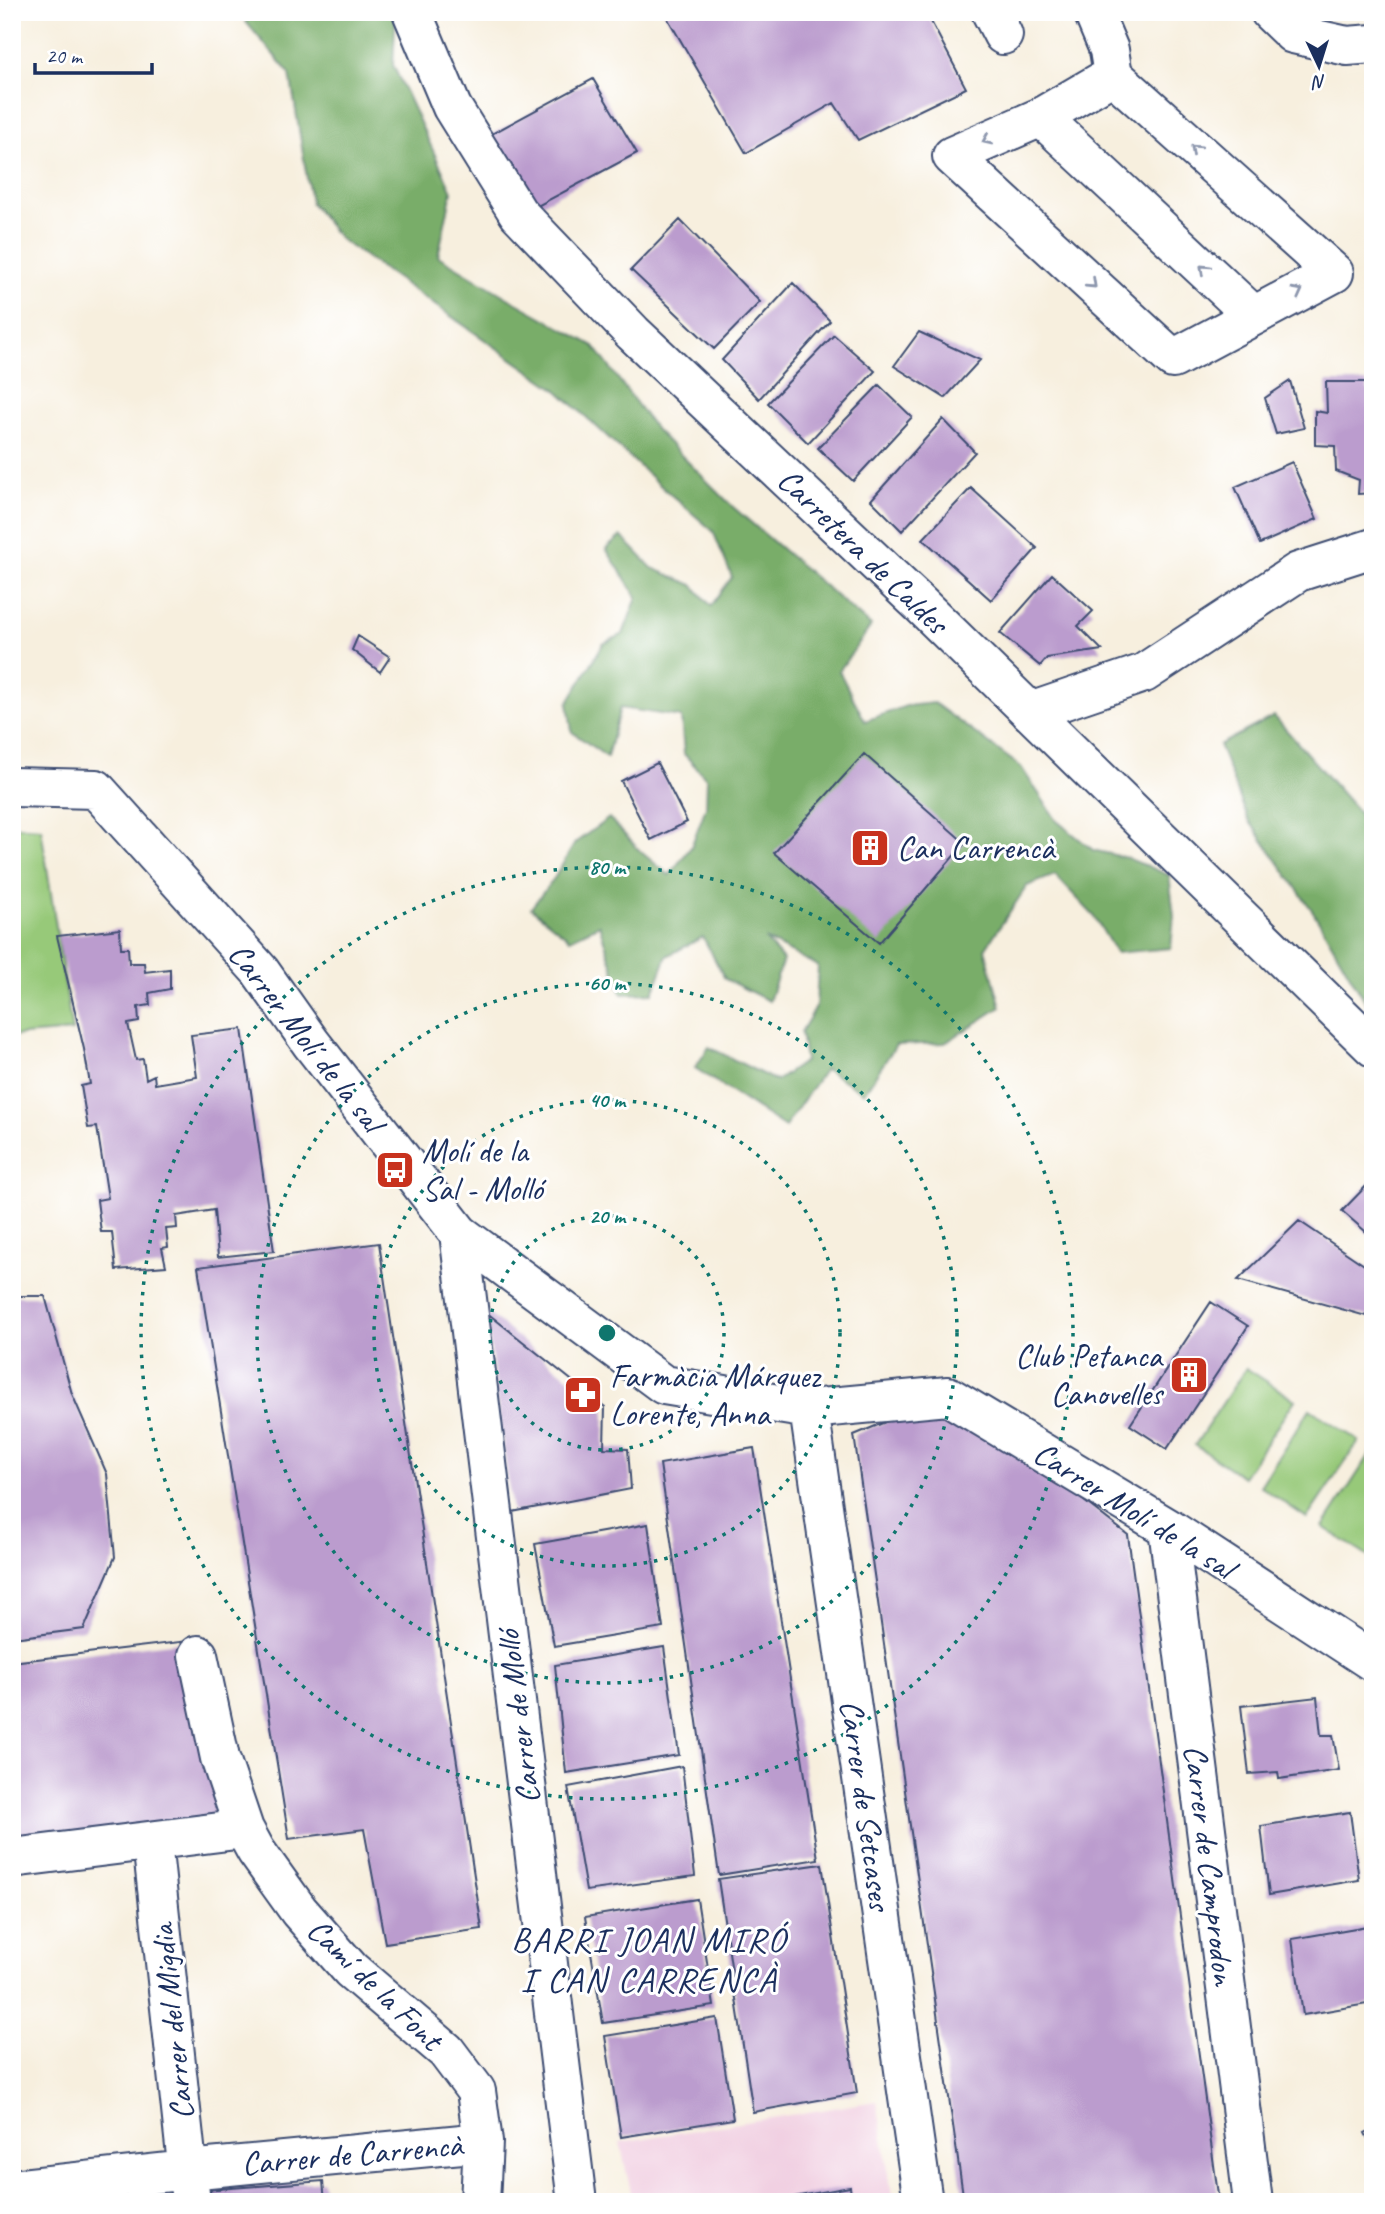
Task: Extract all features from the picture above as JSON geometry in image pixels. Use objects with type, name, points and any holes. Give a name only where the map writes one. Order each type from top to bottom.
[{"type":"street","name":"Carretera de Caldes","points":[[412,12],[452,107],[518,214],[633,333],[921,605],[1373,1047]]},
{"type":"street","points":[[1093,12],[1109,50],[1113,75],[1334,273],[1174,359],[952,156],[1041,117],[1113,75]]},
{"type":"street","points":[[1270,12],[1293,34],[1347,46],[1373,44]]},
{"type":"street","points":[[1041,117],[1254,316]]},
{"type":"street","points":[[1030,712],[1144,673],[1298,572],[1373,548]]},
{"type":"street","name":"Carrer Molí de la sal","points":[[12,787],[96,789],[260,971],[311,1042],[459,1233],[664,1385],[809,1409],[948,1396],[1168,1528],[1373,1662]]},
{"type":"street","name":"Carrer de Molló","points":[[459,1233],[578,2202]]},
{"type":"street","name":"Carrer de Setcases","points":[[809,1409],[923,2202]]},
{"type":"street","name":"Carrer de Camprodon","points":[[1168,1528],[1253,2202]]},
{"type":"street","name":"Camí de la Font","points":[[198,1655],[220,1758],[244,1829],[299,1911],[351,1970],[446,2052],[476,2091],[483,2142],[480,2202]]},
{"type":"street","points":[[12,1858],[244,1829]]},
{"type":"street","name":"Carrer del Migdia","points":[[152,1842],[189,2186]]},
{"type":"street","name":"Carrer de Carrencà","points":[[12,2189],[189,2186],[483,2142]]},
{"type":"shaded area","points":[[877,2101],[893,2202],[633,2202],[620,2142]]},
{"type":"green space","points":[[245,12],[396,12],[393,65],[452,191],[438,256],[594,346],[656,430],[733,507],[871,626],[839,671],[865,721],[906,706],[934,703],[1021,767],[1057,821],[1093,850],[1127,858],[1169,875],[1174,916],[1171,948],[1116,953],[1094,916],[1055,875],[1027,886],[985,949],[1001,1007],[945,1043],[896,1045],[864,1093],[825,1069],[785,1127],[695,1068],[709,1047],[776,1081],[805,1061],[801,1032],[816,1007],[818,966],[765,939],[783,960],[769,1001],[725,979],[703,937],[667,956],[653,993],[622,994],[599,925],[570,939],[531,908],[555,877],[575,843],[609,818],[641,852],[669,875],[691,847],[706,807],[707,779],[684,754],[681,717],[620,708],[607,757],[572,732],[568,703],[603,644],[623,634],[637,597],[606,549],[621,536],[652,568],[693,585],[711,606],[732,577],[713,531],[557,390],[340,239],[311,203],[290,74],[246,22]]},
{"type":"green space","points":[[1274,716],[1373,829],[1373,1011],[1314,913],[1248,819],[1219,745]]},
{"type":"green space","points":[[12,826],[41,828],[72,1031],[12,1036]]},
{"type":"green space","points":[[1246,1368],[1295,1400],[1243,1477],[1195,1445]]},
{"type":"green space","points":[[1310,1409],[1359,1441],[1307,1518],[1260,1486]]},
{"type":"green space","points":[[1373,1450],[1373,1554],[1370,1558],[1323,1527]]},
{"type":"building","points":[[664,12],[926,12],[966,88],[858,140],[834,103],[746,153]]},
{"type":"building","points":[[593,79],[637,153],[530,210],[488,136]]},
{"type":"building","points":[[680,220],[760,302],[714,349],[631,270]]},
{"type":"building","points":[[793,283],[830,321],[759,399],[722,360]]},
{"type":"building","points":[[919,332],[980,360],[945,398],[894,366]]},
{"type":"building","points":[[834,335],[875,371],[808,443],[768,403]]},
{"type":"building","points":[[1290,381],[1304,428],[1276,434],[1265,398]]},
{"type":"building","points":[[1326,382],[1367,382],[1368,392],[1373,392],[1373,493],[1358,494],[1359,480],[1336,471],[1335,446],[1315,445],[1315,411],[1327,413]]},
{"type":"building","points":[[879,385],[912,417],[853,481],[818,448]]},
{"type":"building","points":[[943,419],[975,452],[902,531],[871,500]]},
{"type":"building","points":[[1292,462],[1317,519],[1260,544],[1235,487]]},
{"type":"building","points":[[971,488],[1037,548],[991,600],[923,539]]},
{"type":"building","points":[[1052,574],[1093,611],[1078,626],[1102,650],[1047,658],[1040,666],[1000,633]]},
{"type":"building","points":[[358,636],[390,657],[380,672],[352,650]]},
{"type":"building","name":"Can Carrencà","points":[[864,754],[965,843],[879,943],[774,853]]},
{"type":"building","points":[[657,763],[687,822],[651,840],[621,781]]},
{"type":"building","points":[[120,929],[121,948],[128,948],[129,963],[144,963],[145,972],[170,969],[170,989],[149,993],[150,1005],[138,1007],[139,1022],[128,1024],[136,1060],[143,1059],[146,1079],[154,1075],[155,1084],[197,1077],[191,1035],[242,1029],[274,1251],[218,1257],[214,1210],[176,1216],[177,1228],[166,1229],[168,1247],[162,1248],[166,1266],[116,1270],[112,1232],[101,1232],[97,1200],[108,1198],[97,1127],[88,1128],[81,1086],[90,1084],[57,936]]},
{"type":"building","points":[[1373,1179],[1373,1238],[1342,1211]]},
{"type":"building","points":[[1299,1221],[1373,1271],[1373,1318],[1238,1280]]},
{"type":"building","points":[[379,1243],[482,1929],[385,1943],[364,1829],[289,1839],[198,1267]]},
{"type":"building","points":[[12,1296],[45,1296],[72,1394],[107,1474],[115,1557],[84,1629],[12,1638]]},
{"type":"building","name":"Club Petanca Canovelles","points":[[1211,1302],[1248,1326],[1167,1449],[1130,1425]]},
{"type":"building","points":[[486,1312],[605,1407],[604,1448],[628,1449],[631,1489],[512,1512]]},
{"type":"building","points":[[948,1396],[1128,1535],[1219,2202],[964,2202],[854,1435]]},
{"type":"building","points":[[754,1448],[818,1859],[719,1875],[660,1464]]},
{"type":"building","points":[[648,1524],[663,1628],[554,1646],[535,1544]]},
{"type":"building","points":[[188,1641],[234,1823],[12,1843],[12,1662]]},
{"type":"building","points":[[664,1647],[679,1755],[566,1773],[555,1665]]},
{"type":"building","points":[[1317,1697],[1321,1735],[1333,1735],[1339,1770],[1279,1779],[1278,1772],[1249,1774],[1241,1706]]},
{"type":"building","points":[[682,1766],[695,1876],[586,1891],[568,1787]]},
{"type":"building","points":[[1350,1812],[1359,1880],[1269,1895],[1261,1826]]},
{"type":"building","points":[[822,1864],[857,2093],[753,2112],[718,1879]]},
{"type":"building","points":[[697,1899],[714,2006],[603,2023],[585,1917]]},
{"type":"building","points":[[1373,1925],[1373,2003],[1303,2015],[1292,1939]]},
{"type":"building","points":[[717,2018],[733,2119],[621,2137],[605,2036]]},
{"type":"building","points":[[1373,2129],[1373,2149],[1365,2133]]},
{"type":"building","points":[[323,2181],[325,2202],[206,2202],[205,2190]]},
{"type":"building","points":[[850,2187],[852,2202],[777,2202],[777,2200]]},
{"type":"building","points":[[168,2196],[169,2202],[107,2202],[122,2198]]},
{"type":"place","name":"Can Carrencà","points":[[870,848]]},
{"type":"place","name":"Molí de la Sal - Molló","points":[[395,1170]]},
{"type":"place","name":"Club Petanca Canovelles","points":[[1189,1375]]},
{"type":"place","name":"Farmàcia Márquez Lorente, Anna","points":[[583,1395]]},
{"type":"district","name":"BARRI JOAN MIRÓ I CAN CARRENCÀ","points":[[649,1959]]}]
